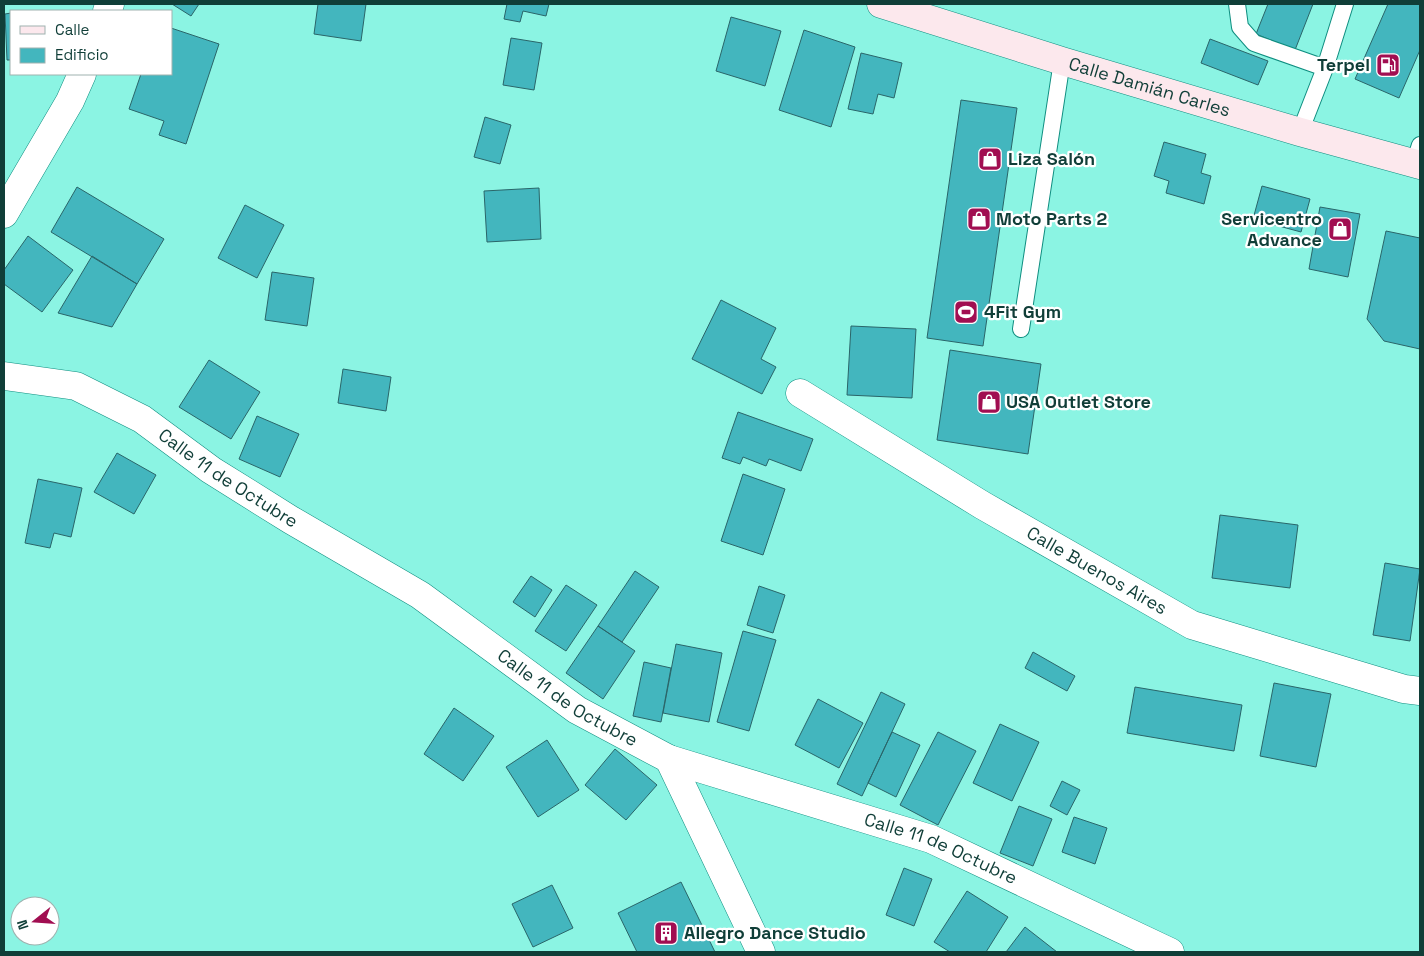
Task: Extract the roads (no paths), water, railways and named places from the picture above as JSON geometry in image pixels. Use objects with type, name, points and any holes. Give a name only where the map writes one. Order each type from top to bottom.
[{"type":"street","name":"Calle Damián Carles","points":[[880,4],[1300,132],[1418,158]]},
{"type":"street","points":[[4,214],[70,101],[82,75]]},
{"type":"street","name":"Calle 11 de Octubre","points":[[4,376],[76,386],[142,419],[219,475],[291,520],[420,595],[577,710],[669,759],[931,839],[1170,952]]},
{"type":"street","name":"Calle Buenos Aires","points":[[800,393],[982,505],[1192,625],[1404,689],[1420,691]]},
{"type":"street","points":[[669,759],[761,952]]},
{"type":"lane","points":[[1237,4],[1240,28],[1254,42],[1324,68]]},
{"type":"lane","points":[[1300,132],[1345,4]]},
{"type":"lane","points":[[1021,329],[1062,61]]},
{"type":"place","name":"Terpel","points":[[1388,65]]},
{"type":"place","name":"Liza Salón","points":[[990,159]]},
{"type":"place","name":"Moto Parts 2","points":[[979,219]]},
{"type":"place","name":"Servicentro Advance","points":[[1340,229]]},
{"type":"place","name":"4Fit Gym","points":[[966,312]]},
{"type":"place","name":"USA Outlet Store","points":[[989,402]]},
{"type":"place","name":"Allegro Dance Studio","points":[[666,933]]}]
